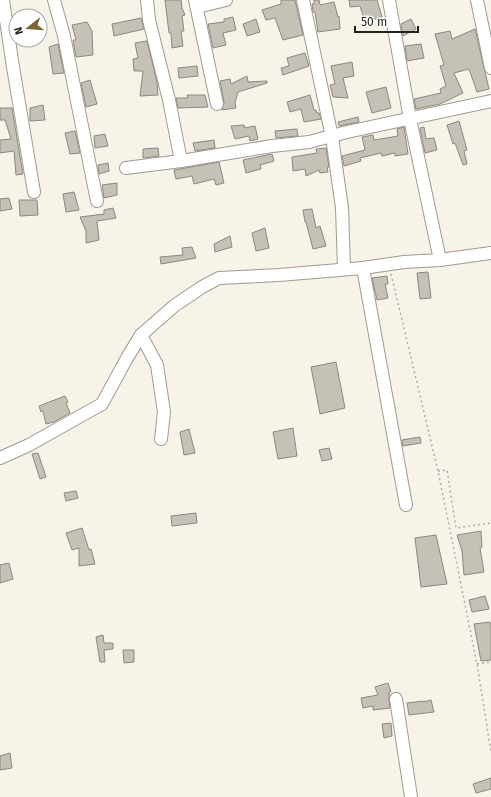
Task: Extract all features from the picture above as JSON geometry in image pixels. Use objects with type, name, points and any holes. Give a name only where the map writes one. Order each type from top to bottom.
[{"type":"street","points":[[3,0],[34,192]]},
{"type":"street","points":[[54,0],[64,36],[97,201]]},
{"type":"street","points":[[147,0],[149,20],[169,100],[181,161]]},
{"type":"street","points":[[217,104],[196,3],[226,0]]},
{"type":"street","points":[[303,0],[332,136],[342,208],[344,268]]},
{"type":"street","points":[[389,0],[410,119],[440,260]]},
{"type":"street","points":[[477,0],[491,68]]},
{"type":"street","points":[[126,168],[181,161],[272,146],[309,142],[347,132],[491,101]]},
{"type":"street","points":[[0,458],[29,445],[102,404],[141,335],[174,306],[202,287],[219,278],[279,275],[344,268],[363,268],[491,253]]},
{"type":"street","points":[[363,268],[406,505]]},
{"type":"street","points":[[141,335],[157,365],[164,412],[161,439]]},
{"type":"street","points":[[396,699],[411,797]]},
{"type":"path","points":[[389,265],[438,470],[477,664],[491,752]]},
{"type":"path","points":[[438,470],[447,470],[456,528],[491,523]]},
{"type":"path","points":[[477,664],[491,662]]},
{"type":"building","points":[[165,0],[181,0],[185,15],[182,16],[184,31],[181,31],[183,46],[172,48]]},
{"type":"building","points":[[281,0],[295,0],[303,35],[283,40],[275,18],[266,20],[262,10],[281,4]]},
{"type":"building","points":[[314,0],[319,0],[320,5],[334,2],[338,17],[339,16],[340,29],[318,32],[315,12],[313,12],[312,4],[314,4]]},
{"type":"building","points":[[349,0],[377,0],[382,17],[365,22],[360,6],[350,7]]},
{"type":"building","points":[[233,17],[236,30],[223,33],[226,45],[213,48],[208,24],[224,22],[224,19]]},
{"type":"building","points":[[141,18],[144,29],[114,36],[112,24]]},
{"type":"building","points":[[256,19],[260,32],[247,36],[243,24]]},
{"type":"building","points":[[411,19],[416,29],[403,36],[401,24]]},
{"type":"building","points":[[87,22],[92,31],[93,55],[76,57],[73,40],[76,40],[72,25]]},
{"type":"building","points":[[475,29],[489,89],[477,92],[469,69],[454,73],[463,93],[440,104],[416,109],[414,99],[441,93],[440,89],[446,86],[440,66],[444,65],[435,34],[450,31],[452,39]]},
{"type":"building","points":[[147,41],[157,82],[158,95],[140,96],[143,71],[134,71],[133,59],[138,58],[135,43]]},
{"type":"building","points":[[58,44],[64,73],[53,74],[49,47]]},
{"type":"building","points":[[421,44],[424,58],[407,61],[405,46]]},
{"type":"building","points":[[305,53],[309,66],[283,75],[281,68],[289,66],[287,58]]},
{"type":"building","points":[[352,62],[354,76],[343,78],[348,98],[333,97],[330,85],[335,84],[331,66]]},
{"type":"building","points":[[197,66],[198,76],[179,78],[178,68]]},
{"type":"building","points":[[247,76],[248,82],[267,81],[267,83],[238,92],[235,103],[236,108],[222,110],[224,102],[220,81],[230,79],[231,84]]},
{"type":"building","points":[[90,80],[97,104],[86,107],[81,83]]},
{"type":"building","points":[[386,87],[391,108],[372,113],[366,92]]},
{"type":"building","points":[[187,95],[205,95],[208,107],[178,108],[176,98],[188,98]]},
{"type":"building","points":[[310,95],[314,110],[319,113],[321,119],[304,122],[301,109],[290,112],[287,102]]},
{"type":"building","points":[[43,105],[45,120],[30,121],[30,108]]},
{"type":"building","points":[[0,108],[12,108],[23,174],[16,175],[14,151],[0,153],[0,140],[11,139],[5,120],[0,120]]},
{"type":"building","points":[[358,117],[359,122],[339,126],[338,122]]},
{"type":"building","points":[[459,121],[467,150],[464,151],[467,164],[463,165],[455,143],[453,144],[447,125]]},
{"type":"building","points":[[244,125],[245,128],[255,126],[258,139],[250,141],[249,136],[235,139],[231,126]]},
{"type":"building","points":[[404,127],[408,154],[395,156],[395,153],[382,156],[381,153],[360,158],[361,161],[344,166],[342,156],[365,150],[362,137],[373,135],[374,140],[398,136],[397,129]]},
{"type":"building","points":[[424,127],[426,139],[434,138],[437,150],[425,153],[420,128]]},
{"type":"building","points":[[297,129],[298,136],[276,138],[275,131]]},
{"type":"building","points":[[75,131],[80,153],[70,154],[65,133]]},
{"type":"building","points":[[105,134],[108,146],[95,148],[94,136]]},
{"type":"building","points":[[214,140],[215,148],[195,151],[193,143]]},
{"type":"building","points":[[158,148],[159,156],[143,158],[143,149]]},
{"type":"building","points":[[326,148],[329,167],[327,167],[328,172],[320,173],[319,170],[306,176],[305,169],[293,171],[292,157],[317,153],[316,149]]},
{"type":"building","points":[[272,154],[274,161],[260,165],[261,169],[246,173],[243,160]]},
{"type":"building","points":[[219,162],[224,183],[216,185],[214,179],[194,184],[192,176],[176,179],[174,170]]},
{"type":"building","points":[[108,163],[109,171],[99,174],[98,165]]},
{"type":"building","points":[[117,183],[117,195],[104,198],[102,185]]},
{"type":"building","points":[[74,192],[79,210],[66,212],[63,194]]},
{"type":"building","points":[[9,198],[12,209],[0,211],[0,199]]},
{"type":"building","points":[[19,200],[37,200],[38,215],[20,216]]},
{"type":"building","points":[[113,208],[116,218],[97,221],[99,240],[86,243],[86,231],[80,217],[104,214],[104,210]]},
{"type":"building","points":[[312,209],[316,228],[320,226],[326,246],[313,249],[303,210]]},
{"type":"building","points":[[265,228],[269,248],[256,251],[252,233]]},
{"type":"building","points":[[230,236],[232,247],[215,252],[214,244]]},
{"type":"building","points":[[192,247],[196,258],[161,264],[160,257],[183,255],[182,248]]},
{"type":"building","points":[[428,272],[431,298],[420,299],[417,273]]},
{"type":"building","points":[[387,276],[388,284],[385,284],[388,298],[377,300],[372,278]]},
{"type":"building","points":[[336,362],[345,408],[320,414],[311,367]]},
{"type":"building","points":[[65,396],[70,413],[54,422],[46,424],[43,411],[41,412],[39,406]]},
{"type":"building","points":[[293,428],[297,456],[278,459],[273,432]]},
{"type":"building","points":[[189,429],[195,453],[184,455],[180,432]]},
{"type":"building","points":[[420,437],[421,443],[403,446],[402,440]]},
{"type":"building","points":[[329,448],[332,459],[322,461],[319,450]]},
{"type":"building","points":[[38,453],[46,477],[40,479],[32,454]]},
{"type":"building","points":[[76,491],[78,498],[66,501],[64,493]]},
{"type":"building","points":[[196,513],[197,523],[172,526],[171,516]]},
{"type":"building","points":[[82,528],[89,550],[91,549],[95,564],[79,566],[79,548],[72,550],[66,533]]},
{"type":"building","points":[[481,531],[482,547],[480,548],[484,572],[464,575],[462,551],[457,535]]},
{"type":"building","points":[[436,535],[447,584],[421,587],[415,538]]},
{"type":"building","points":[[9,563],[13,579],[0,583],[0,565]]},
{"type":"building","points":[[485,596],[489,609],[472,612],[469,600]]},
{"type":"building","points":[[490,622],[491,660],[481,661],[474,624]]},
{"type":"building","points":[[103,635],[104,643],[113,643],[113,649],[104,650],[105,662],[100,662],[96,637]]},
{"type":"building","points":[[123,650],[134,650],[134,662],[124,663]]},
{"type":"building","points":[[388,683],[391,692],[389,692],[390,708],[373,710],[373,706],[363,708],[361,698],[378,695],[375,687]]},
{"type":"building","points":[[431,700],[434,712],[409,715],[407,703]]},
{"type":"building","points":[[391,723],[392,736],[384,738],[382,724]]},
{"type":"building","points":[[10,753],[12,768],[0,770],[0,756]]},
{"type":"building","points":[[491,778],[491,789],[476,793],[473,784]]}]
